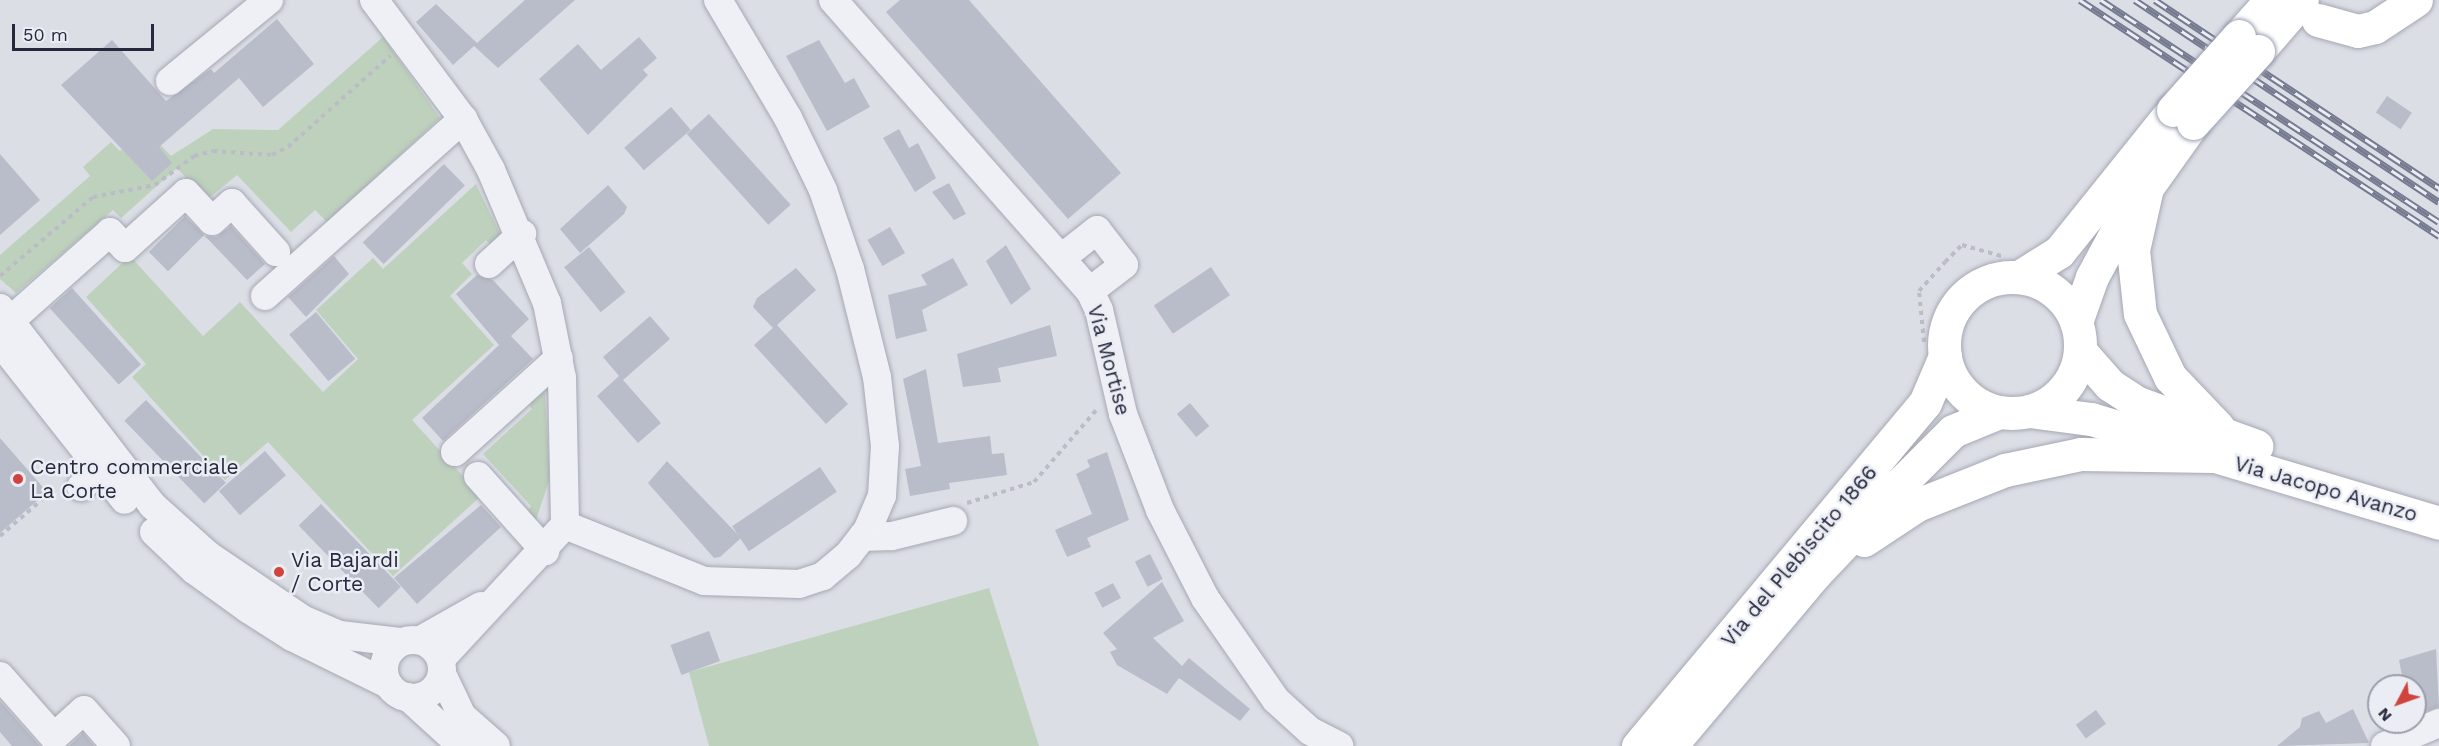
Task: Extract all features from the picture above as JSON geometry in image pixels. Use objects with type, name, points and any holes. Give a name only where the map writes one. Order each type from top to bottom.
[{"type":"main road","points":[[2183,116],[2148,183],[2105,251],[2078,337],[2069,382],[2014,412],[1964,392],[1934,353],[1960,301],[1986,282],[2016,267],[2059,252],[2249,43],[2271,0]]},
{"type":"main road","points":[[2249,43],[2310,10],[2358,31],[2375,27],[2416,0]]},
{"type":"main road","name":"Via Jacopo Avanzo","points":[[2148,183],[2133,250],[2140,314],[2170,378],[2200,413],[2224,448]]},
{"type":"main road","points":[[2016,267],[2054,292],[2078,337]]},
{"type":"main road","name":"Via Jacopo Avanzo","points":[[2078,337],[2110,385],[2138,403],[2224,448],[2439,523]]},
{"type":"main road","name":"Via del Plebiscito 1866","points":[[1638,746],[1925,403],[1934,353]]},
{"type":"main road","name":"Via Jacopo Avanzo","points":[[2014,412],[2091,419],[2224,448],[2439,500]]},
{"type":"main road","name":"Via del Plebiscito 1866","points":[[1670,746],[1814,575],[1953,431],[2014,412]]},
{"type":"main road","name":"Via Jacopo Avanzo","points":[[1814,575],[1917,505],[2005,470],[2081,454],[2224,448]]},
{"type":"street","points":[[170,81],[269,0]]},
{"type":"street","points":[[374,0],[463,119],[522,234],[559,358],[567,461],[565,525],[544,551],[489,604],[442,667],[430,693],[398,691]]},
{"type":"street","points":[[565,525],[704,581],[742,585],[799,584],[823,576],[862,537],[882,496],[885,446],[877,376],[850,269],[823,190],[788,118],[718,0]]},
{"type":"street","name":"Via Mortise","points":[[833,0],[1064,256],[1090,291],[1099,310],[1111,387],[1160,510],[1205,598],[1276,700],[1310,730],[1339,746]]},
{"type":"street","points":[[265,296],[463,119]]},
{"type":"street","points":[[4,323],[110,232],[125,248],[186,193],[212,221],[232,203],[276,252]]},
{"type":"street","points":[[1064,256],[1097,230],[1124,265],[1090,291]]},
{"type":"street","points":[[489,264],[522,234]]},
{"type":"street","points":[[4,323],[90,479],[188,577],[292,637],[398,691],[462,746]]},
{"type":"street","points":[[4,323],[152,505],[208,555],[304,620],[340,635],[411,641],[442,667],[462,716],[496,746]]},
{"type":"street","points":[[455,452],[559,358]]},
{"type":"street","points":[[478,476],[544,551]]},
{"type":"street","points":[[862,537],[892,536],[956,514]]},
{"type":"street","points":[[398,691],[385,660],[411,641],[466,611],[489,604]]},
{"type":"street","points":[[0,676],[54,737],[84,710],[116,746]]},
{"type":"street","points":[[2385,746],[2439,723]]},
{"type":"path","points":[[0,276],[93,197],[155,185],[204,154],[272,155],[288,147],[401,47]]},
{"type":"path","points":[[1934,353],[1916,302],[1945,262],[1962,245],[2016,267]]},
{"type":"path","points":[[956,514],[1034,482],[1111,387]]},
{"type":"path","points":[[0,536],[52,491]]},
{"type":"green space","points":[[383,37],[440,118],[327,222],[315,210],[291,232],[237,175],[207,200],[177,168],[121,218],[113,210],[16,293],[0,279],[0,255],[90,176],[83,167],[111,142],[120,151],[145,129],[171,156],[213,129],[278,130]]},
{"type":"green space","points":[[476,184],[504,242],[496,250],[486,240],[462,263],[472,274],[450,296],[494,345],[412,420],[481,496],[393,576],[268,442],[225,480],[132,377],[146,364],[86,297],[130,256],[203,336],[240,302],[323,392],[358,359],[316,310],[373,258],[383,269]]},
{"type":"green space","points":[[544,381],[550,478],[533,529],[524,518],[531,506],[483,454],[532,409],[524,398]]},
{"type":"green space","points":[[989,588],[1039,746],[709,746],[689,672]]},
{"type":"building","points":[[525,0],[575,0],[498,68],[474,46],[453,65],[416,22],[436,4],[477,43]]},
{"type":"building","points":[[900,0],[969,0],[1121,173],[1068,219],[886,12]]},
{"type":"building","points":[[277,19],[314,64],[263,107],[239,78],[159,147],[172,163],[152,181],[61,85],[112,40],[166,101],[211,69],[214,73]]},
{"type":"building","points":[[639,37],[657,58],[643,70],[648,75],[588,135],[539,79],[578,44],[601,70]]},
{"type":"building","points":[[819,40],[845,83],[854,78],[870,107],[827,131],[786,56]]},
{"type":"building","points":[[2387,96],[2412,113],[2401,129],[2376,113]]},
{"type":"building","points":[[671,107],[691,130],[644,170],[624,148]]},
{"type":"building","points":[[709,114],[791,205],[768,225],[687,134]]},
{"type":"building","points":[[899,129],[909,148],[918,143],[936,178],[915,192],[883,138]]},
{"type":"building","points":[[0,154],[40,200],[0,235]]},
{"type":"building","points":[[444,164],[465,186],[384,264],[363,242]]},
{"type":"building","points":[[949,183],[966,214],[954,220],[932,192]]},
{"type":"building","points":[[608,185],[627,207],[624,214],[580,253],[560,229]]},
{"type":"building","points":[[185,216],[204,235],[168,271],[149,252]]},
{"type":"building","points":[[231,226],[265,264],[247,280],[205,236],[216,237]]},
{"type":"building","points":[[890,227],[905,253],[882,266],[867,240]]},
{"type":"building","points":[[1006,245],[1031,289],[1011,305],[986,261]]},
{"type":"building","points":[[589,247],[626,292],[601,312],[564,267]]},
{"type":"building","points":[[334,256],[349,274],[306,317],[288,297]]},
{"type":"building","points":[[953,258],[968,285],[922,310],[927,331],[896,339],[888,295],[927,285],[921,275]]},
{"type":"building","points":[[1211,267],[1230,295],[1173,334],[1154,306]]},
{"type":"building","points":[[796,268],[816,290],[777,325],[848,404],[826,424],[754,345],[773,328],[753,307],[757,298]]},
{"type":"building","points":[[477,275],[493,280],[529,319],[511,336],[533,359],[443,441],[422,418],[499,345],[456,294]]},
{"type":"building","points":[[72,288],[141,365],[119,385],[50,308]]},
{"type":"building","points":[[316,312],[355,359],[328,381],[289,334]]},
{"type":"building","points":[[650,316],[670,339],[623,380],[661,423],[638,443],[597,396],[619,376],[603,357]]},
{"type":"building","points":[[1050,325],[1057,356],[998,368],[1001,382],[963,387],[957,354]]},
{"type":"building","points":[[926,369],[938,443],[990,436],[992,454],[1004,453],[1007,475],[949,483],[950,489],[910,496],[905,469],[921,466],[903,379]]},
{"type":"building","points":[[146,400],[226,483],[204,504],[124,421]]},
{"type":"building","points":[[1190,403],[1209,426],[1196,437],[1177,414]]},
{"type":"building","name":"Centro commerciale La Corte","points":[[0,438],[47,492],[0,533]]},
{"type":"building","points":[[265,451],[286,475],[240,515],[219,491]]},
{"type":"building","points":[[1107,452],[1129,520],[1087,538],[1091,547],[1067,557],[1055,530],[1092,514],[1076,474],[1090,467],[1087,460]]},
{"type":"building","points":[[667,461],[741,538],[720,557],[714,558],[648,483]]},
{"type":"building","points":[[820,467],[837,492],[749,551],[732,526]]},
{"type":"building","points":[[321,504],[401,587],[379,608],[299,526]]},
{"type":"building","points":[[481,505],[501,527],[417,604],[394,578]]},
{"type":"building","points":[[1150,554],[1163,579],[1148,587],[1135,562]]},
{"type":"building","points":[[1162,582],[1184,621],[1153,638],[1182,666],[1189,658],[1250,709],[1240,721],[1179,678],[1167,694],[1117,665],[1110,652],[1117,649],[1103,633]]},
{"type":"building","points":[[1113,583],[1121,598],[1102,608],[1094,593]]},
{"type":"building","points":[[709,631],[720,661],[681,675],[670,645]]},
{"type":"building","points":[[2436,649],[2439,707],[2427,711],[2427,674],[2402,674],[2399,660]]},
{"type":"building","points":[[0,701],[40,746],[12,746],[0,732]]},
{"type":"building","points":[[2353,709],[2369,743],[2277,746],[2300,727],[2302,718],[2319,711],[2326,723]]},
{"type":"building","points":[[2096,710],[2106,724],[2086,738],[2076,725]]},
{"type":"building","points":[[83,733],[94,746],[69,746]]},
{"type":"railway","points":[[2080,0],[2439,236]]},
{"type":"railway","points":[[2101,0],[2439,222]]},
{"type":"railway","points":[[2135,0],[2439,202]]},
{"type":"railway","points":[[2155,0],[2439,188]]},
{"type":"place","name":"Centro commerciale La Corte","points":[[18,479]]},
{"type":"place","name":"Via Bajardi / Corte","points":[[279,572]]}]
